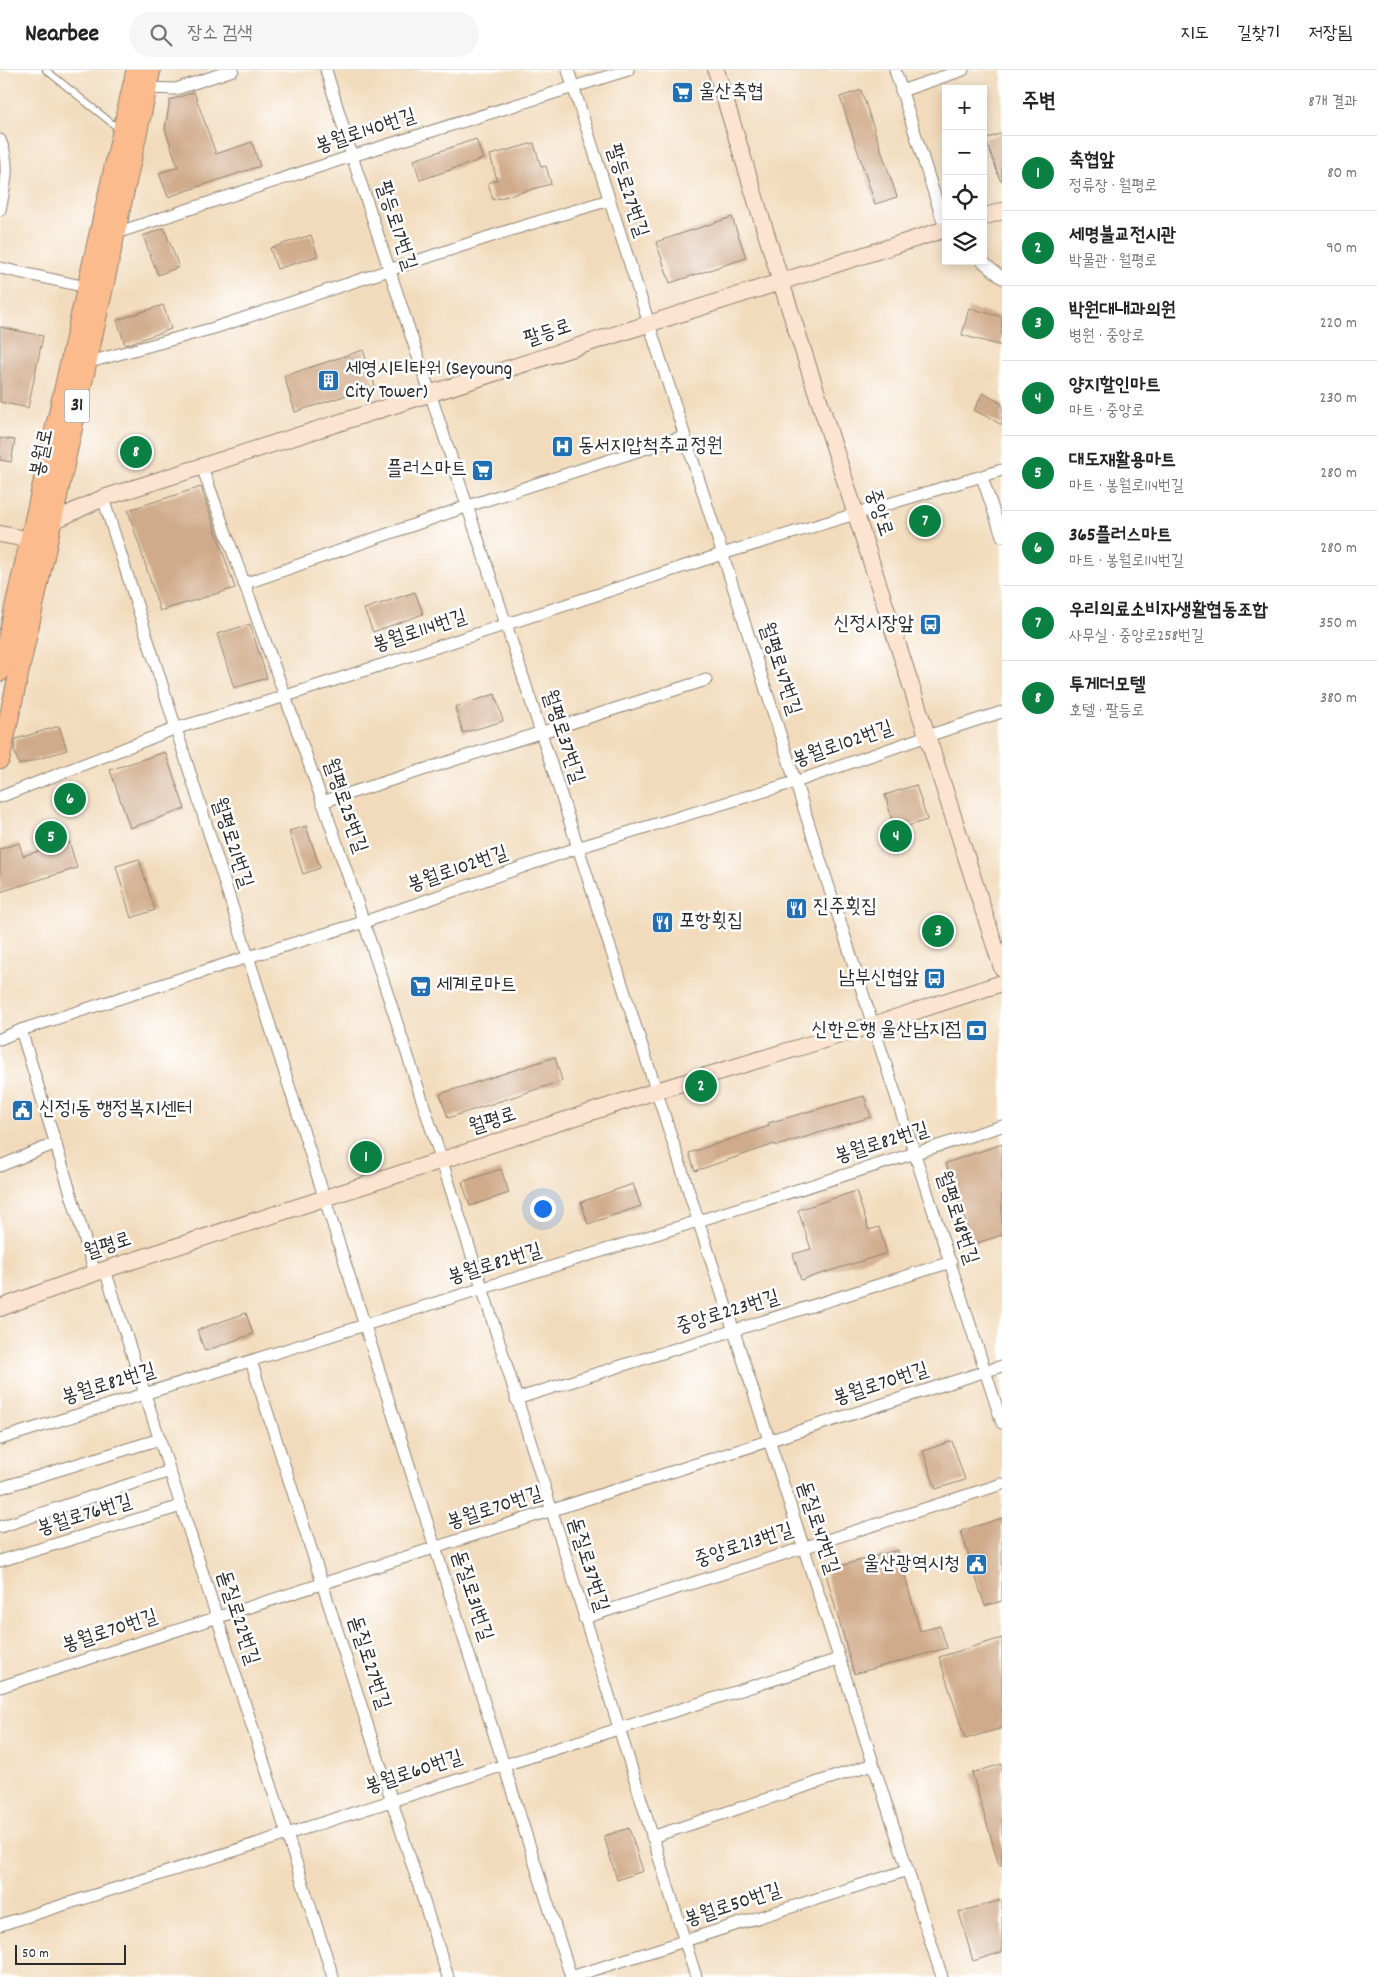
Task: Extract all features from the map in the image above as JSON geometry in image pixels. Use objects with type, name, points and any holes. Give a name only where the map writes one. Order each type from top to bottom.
[{"type":"main road","points":[[0,672],[38,541],[95,289],[122,132],[136,70]]},
{"type":"main road","name":"봉월로","points":[[0,759],[38,541],[51,522],[86,363],[95,289],[116,233],[152,70]]},
{"type":"main road","name":"중앙로","points":[[716,70],[855,513],[1002,968]]},
{"type":"main road","points":[[987,216],[1002,211]]},
{"type":"main road","name":"팔등로","points":[[51,522],[103,498],[942,231]]},
{"type":"main road","points":[[0,534],[38,541]]},
{"type":"main road","name":"월평로","points":[[0,1308],[100,1271],[656,1091],[873,1025],[1002,982]]},
{"type":"street","points":[[147,88],[176,90],[233,70]]},
{"type":"street","name":"팔등로17번길","points":[[326,70],[352,156],[431,394]]},
{"type":"street","name":"팔등로27번길","points":[[568,70],[649,324]]},
{"type":"street","name":"봉월로140번길","points":[[116,233],[352,156],[628,70]]},
{"type":"street","points":[[895,70],[942,221]]},
{"type":"street","points":[[901,91],[963,70]]},
{"type":"street","points":[[0,140],[4,149],[7,170],[0,210]]},
{"type":"street","points":[[86,363],[214,328],[501,233],[609,200]]},
{"type":"street","points":[[987,265],[1002,278]]},
{"type":"street","points":[[0,268],[95,289]]},
{"type":"street","name":"월평로47번길","points":[[649,324],[873,1025]]},
{"type":"street","name":"월평로37번길","points":[[431,394],[656,1091]]},
{"type":"street","points":[[244,584],[468,506],[684,436]]},
{"type":"street","name":"월평로25번길","points":[[202,467],[286,696],[364,922],[442,1161]]},
{"type":"street","name":"봉월로114번길","points":[[0,796],[174,729],[286,696],[722,554],[1002,470]]},
{"type":"street","points":[[982,477],[1002,536]]},
{"type":"street","name":"월평로21번길","points":[[103,498],[174,729],[325,1198]]},
{"type":"street","points":[[322,802],[706,680]]},
{"type":"street","name":"봉월로102번길","points":[[0,1039],[21,1030],[248,957],[364,922],[577,848],[795,782],[1002,712]]},
{"type":"street","name":"월평로48번길","points":[[873,1025],[1002,1423]]},
{"type":"street","name":"돋질로22번길","points":[[21,1030],[56,1144],[160,1439],[333,1977]]},
{"type":"street","name":"돋질로47번길","points":[[656,1091],[942,1977]]},
{"type":"street","name":"봉월로82번길","points":[[0,1439],[1002,1126]]},
{"type":"street","points":[[0,1166],[56,1144]]},
{"type":"street","name":"돋질로37번길","points":[[442,1161],[696,1977]]},
{"type":"street","name":"돋질로31번길","points":[[325,1198],[571,1977]]},
{"type":"street","name":"중앙로223번길","points":[[516,1399],[951,1262]]},
{"type":"street","name":"돋질로27번길","points":[[252,1361],[448,1977]]},
{"type":"street","name":"봉월로70번길","points":[[0,1687],[1002,1366]]},
{"type":"street","points":[[0,1488],[160,1439]]},
{"type":"street","points":[[0,1527],[170,1471]]},
{"type":"street","name":"중앙로213번길","points":[[584,1618],[1002,1484]]},
{"type":"street","name":"봉월로76번길","points":[[0,1561],[181,1506]]},
{"type":"street","name":"봉월로60번길","points":[[0,1924],[839,1659]]},
{"type":"street","points":[[652,1837],[873,1764]]},
{"type":"street","name":"봉월로50번길","points":[[571,1977],[908,1870]]},
{"type":"lane","points":[[46,70],[122,132]]},
{"type":"building","points":[[861,90],[897,197],[875,204],[840,97]]},
{"type":"building","points":[[194,92],[216,154],[252,142],[260,166],[168,197],[159,173],[178,167],[165,129],[170,100]]},
{"type":"building","points":[[1002,133],[1002,180],[1000,180],[987,139]]},
{"type":"building","points":[[476,139],[483,159],[420,180],[414,160]]},
{"type":"building","points":[[534,143],[541,167],[546,166],[551,184],[493,200],[488,183],[497,180],[490,155]]},
{"type":"building","points":[[732,217],[746,258],[670,283],[656,242]]},
{"type":"building","points":[[164,228],[179,267],[158,275],[143,236]]},
{"type":"building","points":[[311,235],[318,256],[277,269],[270,248]]},
{"type":"building","points":[[163,305],[171,329],[125,345],[117,320]]},
{"type":"building","points":[[969,308],[1002,317],[1002,346],[962,335]]},
{"type":"building","points":[[0,327],[43,336],[28,408],[0,402]]},
{"type":"building","name":"세영시티타워 (Seyoung City Tower)","points":[[363,350],[375,386],[295,412],[284,376]]},
{"type":"building","points":[[983,393],[1002,404],[1002,425],[974,410]]},
{"type":"building","points":[[0,438],[15,440],[11,462],[0,460]]},
{"type":"building","points":[[201,487],[235,588],[160,611],[128,510]]},
{"type":"building","points":[[415,592],[423,614],[373,632],[364,609]]},
{"type":"building","points":[[250,624],[267,678],[234,688],[217,634]]},
{"type":"building","points":[[495,694],[503,721],[463,733],[455,707]]},
{"type":"building","points":[[59,726],[67,750],[19,765],[14,750],[16,739]]},
{"type":"building","points":[[165,752],[185,809],[130,828],[110,770]]},
{"type":"building","points":[[916,785],[927,820],[895,830],[885,795]]},
{"type":"building","points":[[306,826],[320,868],[303,874],[289,831]]},
{"type":"building","points":[[69,841],[77,868],[0,892],[0,849],[19,843],[23,856]]},
{"type":"building","points":[[139,859],[155,910],[131,918],[116,866]]},
{"type":"building","points":[[555,1057],[562,1081],[448,1118],[440,1094]]},
{"type":"building","points":[[864,1096],[871,1117],[776,1146],[775,1144],[695,1171],[689,1153],[769,1126],[768,1123]]},
{"type":"building","points":[[1002,1144],[1002,1235],[973,1244],[946,1163]]},
{"type":"building","points":[[501,1169],[509,1193],[470,1206],[462,1182]]},
{"type":"building","points":[[633,1184],[641,1206],[588,1224],[581,1202]]},
{"type":"building","points":[[856,1191],[869,1230],[879,1227],[887,1253],[801,1280],[793,1254],[811,1249],[798,1210]]},
{"type":"building","points":[[246,1313],[253,1334],[205,1351],[197,1330]]},
{"type":"building","points":[[952,1441],[965,1480],[936,1489],[923,1451]]},
{"type":"building","points":[[1002,1518],[1002,1601],[985,1606],[961,1531]]},
{"type":"building","points":[[898,1550],[920,1631],[940,1626],[947,1648],[854,1674],[825,1570]]},
{"type":"building","points":[[1002,1638],[1002,1728],[965,1739],[939,1657]]},
{"type":"building","points":[[1002,1764],[1002,1865],[999,1865],[972,1773]]},
{"type":"building","points":[[629,1828],[643,1871],[617,1880],[604,1836]]},
{"type":"building","points":[[1002,1900],[1002,1952],[973,1961],[959,1912]]},
{"type":"place","name":"울산축협","points":[[683,93]]},
{"type":"place","name":"세영시티타워 (Seyoung City Tower)","points":[[329,381]]},
{"type":"place","name":"동서지압척추교정원","points":[[562,447]]},
{"type":"place","name":"투게더모텔","points":[[136,452]]},
{"type":"place","name":"플러스마트","points":[[483,470]]},
{"type":"place","name":"우리의료소비자생활협동조합","points":[[925,521]]},
{"type":"place","name":"신정시장앞","points":[[930,625]]},
{"type":"place","name":"365플러스마트","points":[[70,799]]},
{"type":"place","name":"양지할인마트","points":[[896,836]]},
{"type":"place","name":"대도재활용마트","points":[[51,837]]},
{"type":"place","name":"진주횟집","points":[[797,908]]},
{"type":"place","name":"포항횟집","points":[[663,922]]},
{"type":"place","name":"박원대내과의원","points":[[938,931]]},
{"type":"place","name":"남부신협앞","points":[[935,979]]},
{"type":"place","name":"세계로마트","points":[[420,986]]},
{"type":"place","name":"신한은행 울산남지점","points":[[977,1031]]},
{"type":"place","name":"세명불교전시관","points":[[701,1086]]},
{"type":"place","name":"신정1동 행정복지센터","points":[[23,1110]]},
{"type":"place","name":"축협앞","points":[[366,1157]]},
{"type":"place","name":"울산광역시청","points":[[976,1565]]}]
